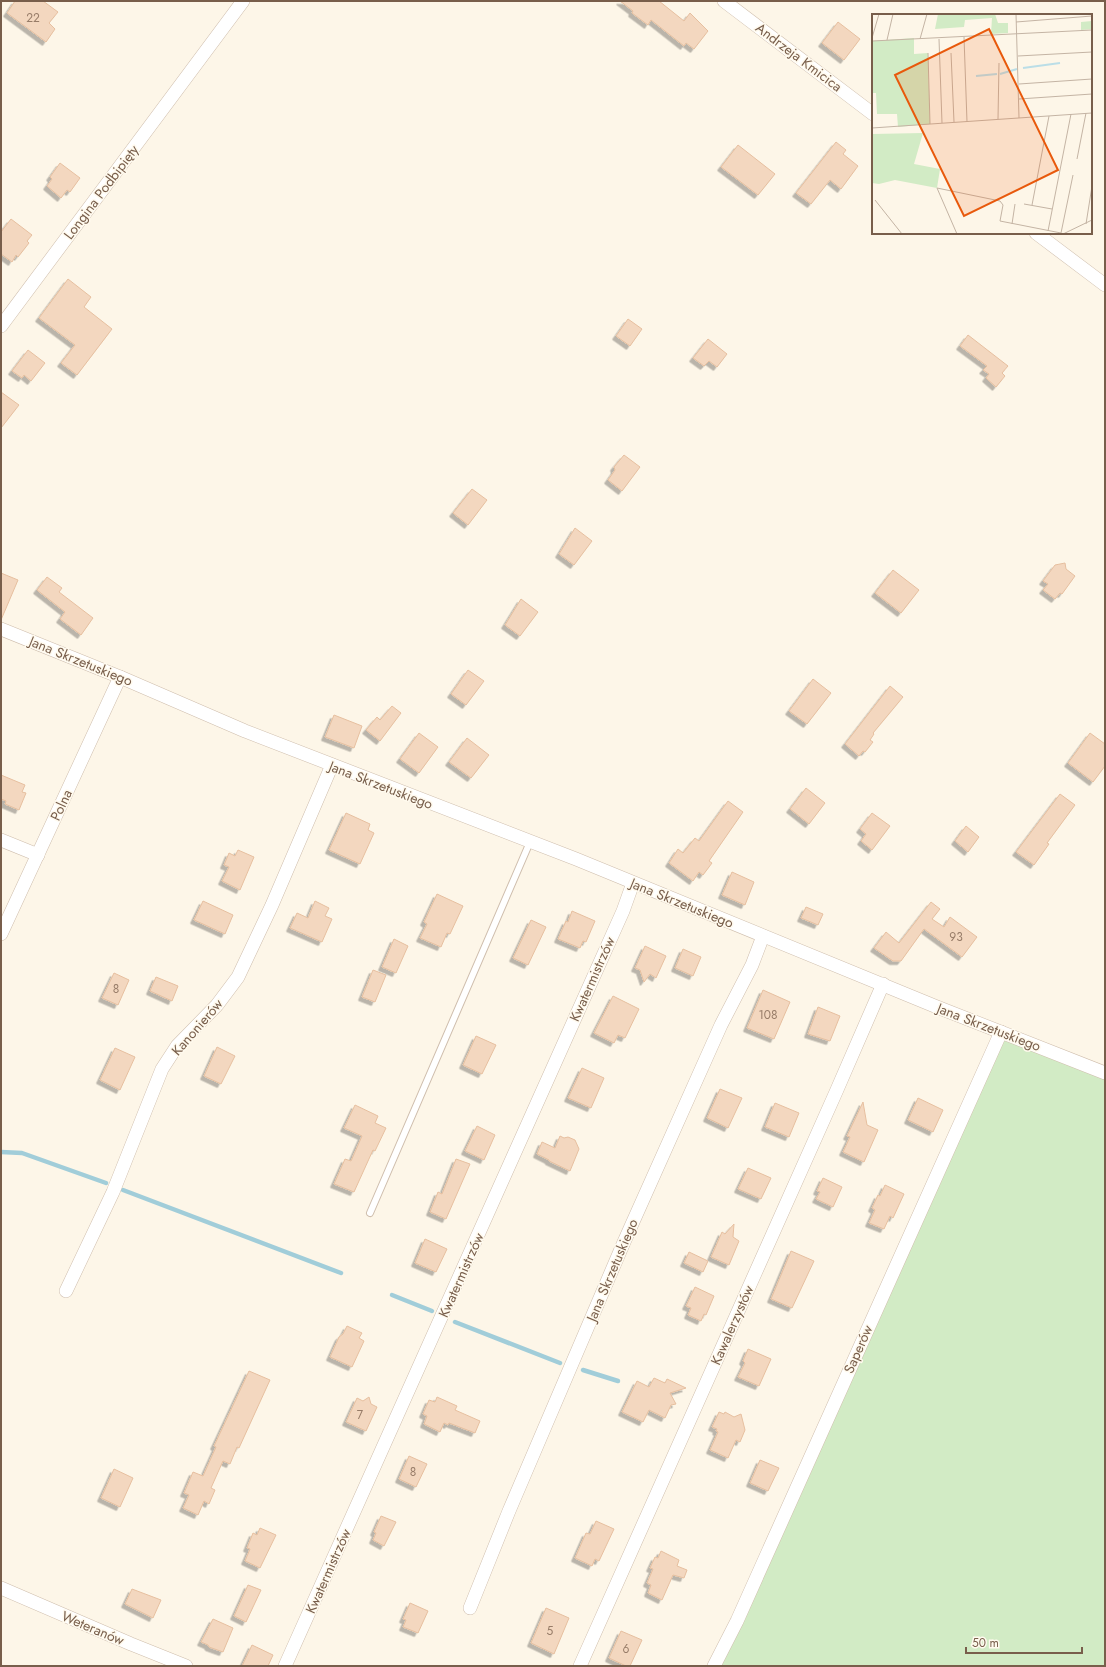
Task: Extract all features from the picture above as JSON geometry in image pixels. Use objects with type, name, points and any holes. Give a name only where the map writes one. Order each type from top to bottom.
[{"type":"street","name":"Longina Podbipięty","points":[[1,326],[244,1]]},
{"type":"street","name":"Andrzeja Kmicica","points":[[724,1],[872,113]]},
{"type":"street","points":[[1037,234],[1105,285]]},
{"type":"street","name":"Jana Skrzetuskiego","points":[[1,629],[120,677],[245,731],[530,842],[1105,1073]]},
{"type":"street","name":"Polna","points":[[1,934],[120,677]]},
{"type":"street","name":"Kanonierów","points":[[66,1291],[113,1192],[162,1069],[177,1046],[217,1005],[238,977],[272,905],[332,765]]},
{"type":"street","points":[[1,840],[38,855]]},
{"type":"street","name":"Kwatermistrzów","points":[[285,1666],[623,911],[633,883]]},
{"type":"street","name":"Jana Skrzetuskiego","points":[[470,1608],[509,1511],[624,1242],[721,1025],[752,965],[763,936]]},
{"type":"street","name":"Kawalerzystów","points":[[580,1666],[883,984]]},
{"type":"street","name":"Saperów","points":[[714,1666],[737,1621],[1000,1032]]},
{"type":"street","name":"Weteranów","points":[[1,1588],[186,1666]]},
{"type":"lane","points":[[370,1213],[530,842]]},
{"type":"green space","points":[[1001,1032],[1105,1072],[1105,1666],[714,1666]]},
{"type":"building","points":[[15,1],[43,1],[58,12],[49,23],[55,29],[46,42],[7,13]]},
{"type":"building","points":[[620,1],[659,1],[684,21],[690,13],[708,31],[694,49],[686,43],[684,46],[651,20],[648,25],[632,13],[633,11]]},
{"type":"building","points":[[838,22],[860,39],[844,60],[822,43]]},
{"type":"building","points":[[836,142],[846,150],[843,154],[858,166],[841,189],[830,180],[811,204],[796,193]]},
{"type":"building","points":[[738,145],[775,174],[758,195],[721,167]]},
{"type":"building","points":[[60,163],[80,178],[70,192],[67,190],[61,198],[47,186],[52,179],[50,177]]},
{"type":"building","points":[[11,219],[32,235],[27,241],[29,243],[18,257],[16,255],[12,262],[1,254],[1,232]]},
{"type":"building","points":[[68,279],[91,297],[84,307],[112,329],[77,375],[61,363],[75,345],[39,318]]},
{"type":"building","points":[[628,319],[642,329],[630,346],[616,336]]},
{"type":"building","points":[[968,335],[1008,366],[1002,373],[1005,376],[996,387],[986,378],[989,374],[983,370],[987,366],[960,346]]},
{"type":"building","points":[[708,339],[727,354],[717,367],[709,361],[704,366],[693,358]]},
{"type":"building","points":[[28,350],[45,363],[31,381],[24,375],[22,378],[12,371]]},
{"type":"building","points":[[1,392],[19,405],[1,428]]},
{"type":"building","points":[[624,455],[640,467],[622,491],[608,480],[615,470],[614,467]]},
{"type":"building","points":[[472,489],[487,500],[468,525],[453,513]]},
{"type":"building","points":[[575,528],[592,541],[574,565],[559,554]]},
{"type":"building","points":[[1065,563],[1066,569],[1075,576],[1062,594],[1060,593],[1055,599],[1043,590],[1048,584],[1043,581],[1055,565]]},
{"type":"building","points":[[893,570],[919,590],[901,613],[875,593]]},
{"type":"building","points":[[1,573],[18,580],[1,620]]},
{"type":"building","points":[[47,577],[62,588],[59,592],[93,618],[81,635],[60,619],[65,612],[37,590]]},
{"type":"building","points":[[521,599],[538,612],[520,636],[505,625]]},
{"type":"building","points":[[468,670],[484,681],[466,705],[451,694]]},
{"type":"building","points":[[813,679],[831,693],[807,724],[789,711]]},
{"type":"building","points":[[890,686],[903,697],[873,733],[874,734],[870,740],[873,742],[865,752],[863,751],[859,756],[845,744]]},
{"type":"building","points":[[392,706],[401,713],[380,741],[366,730],[377,717],[380,720]]},
{"type":"building","points":[[334,715],[362,726],[354,748],[325,737]]},
{"type":"building","points":[[419,733],[438,747],[419,773],[400,759]]},
{"type":"building","points":[[1090,733],[1105,744],[1105,766],[1093,782],[1068,763]]},
{"type":"building","points":[[467,738],[489,755],[471,778],[449,762]]},
{"type":"building","points":[[1,775],[25,785],[22,792],[26,793],[19,810],[5,804],[6,801],[1,799]]},
{"type":"building","points":[[806,788],[825,803],[809,824],[790,809]]},
{"type":"building","points":[[1060,794],[1075,805],[1047,843],[1049,844],[1034,865],[1016,852]]},
{"type":"building","points":[[728,801],[743,812],[709,861],[712,863],[703,875],[699,872],[693,881],[669,863],[678,849],[683,853],[695,838],[699,841]]},
{"type":"building","points":[[346,813],[370,824],[368,830],[374,833],[360,864],[329,850]]},
{"type":"building","points":[[872,813],[890,826],[872,850],[861,841],[866,834],[860,829]]},
{"type":"building","points":[[966,826],[979,837],[968,852],[955,841]]},
{"type":"building","points":[[238,850],[254,857],[240,890],[222,881],[229,867],[224,865],[229,853],[235,856]]},
{"type":"building","points":[[732,872],[754,882],[745,905],[722,895]]},
{"type":"building","points":[[437,894],[463,906],[450,934],[447,933],[441,947],[420,938],[427,924],[424,922]]},
{"type":"building","points":[[203,901],[233,915],[225,934],[194,920]]},
{"type":"building","points":[[315,901],[329,908],[325,916],[332,919],[322,942],[290,928],[297,913],[308,918]]},
{"type":"building","points":[[931,902],[940,909],[932,919],[944,927],[950,917],[977,937],[962,957],[924,929],[901,961],[893,961],[874,948],[886,932],[899,943]]},
{"type":"building","points":[[806,907],[823,914],[818,925],[801,918]]},
{"type":"building","points":[[572,911],[595,921],[586,942],[583,941],[580,948],[558,939],[566,921],[568,922]]},
{"type":"building","points":[[531,920],[546,927],[528,965],[513,958]]},
{"type":"building","points":[[394,939],[408,946],[396,973],[382,967]]},
{"type":"building","points":[[645,946],[666,956],[656,978],[650,974],[644,982],[640,970],[635,968]]},
{"type":"building","points":[[683,949],[701,957],[693,976],[675,968]]},
{"type":"building","points":[[373,970],[386,975],[375,1002],[362,997]]},
{"type":"building","points":[[114,973],[129,980],[118,1005],[102,998]]},
{"type":"building","points":[[156,977],[178,986],[172,1001],[150,991]]},
{"type":"building","points":[[763,990],[790,1002],[774,1039],[747,1028]]},
{"type":"building","points":[[613,996],[639,1009],[625,1038],[618,1035],[614,1043],[594,1033]]},
{"type":"building","points":[[818,1007],[840,1016],[830,1041],[808,1034]]},
{"type":"building","points":[[476,1036],[496,1045],[482,1074],[463,1065]]},
{"type":"building","points":[[217,1047],[235,1056],[221,1084],[204,1076]]},
{"type":"building","points":[[115,1048],[135,1057],[120,1090],[100,1080]]},
{"type":"building","points":[[582,1068],[604,1078],[591,1108],[568,1098]]},
{"type":"building","points":[[720,1089],[742,1098],[728,1128],[707,1118]]},
{"type":"building","points":[[918,1098],[943,1110],[933,1132],[908,1120]]},
{"type":"building","points":[[863,1102],[867,1125],[878,1130],[864,1162],[843,1152],[850,1137],[847,1136]]},
{"type":"building","points":[[775,1103],[799,1113],[789,1137],[765,1127]]},
{"type":"building","points":[[355,1105],[378,1116],[375,1123],[386,1128],[375,1151],[373,1150],[354,1192],[334,1184],[345,1159],[351,1161],[362,1136],[344,1128]]},
{"type":"building","points":[[477,1126],[495,1135],[484,1160],[465,1151]]},
{"type":"building","points":[[560,1136],[575,1140],[579,1149],[570,1171],[537,1154],[542,1142],[555,1148]]},
{"type":"building","points":[[456,1159],[470,1164],[446,1219],[430,1212],[438,1192],[442,1194]]},
{"type":"building","points":[[748,1168],[771,1178],[761,1199],[738,1189]]},
{"type":"building","points":[[823,1178],[842,1187],[833,1207],[816,1199],[820,1192],[817,1191]]},
{"type":"building","points":[[885,1185],[904,1194],[893,1218],[890,1216],[884,1229],[869,1223],[875,1210],[872,1208]]},
{"type":"building","points":[[734,1224],[733,1237],[739,1241],[729,1265],[711,1257],[722,1232],[725,1234]]},
{"type":"building","points":[[425,1239],[447,1249],[436,1272],[415,1263]]},
{"type":"building","points":[[791,1251],[814,1261],[792,1308],[771,1299]]},
{"type":"building","points":[[689,1252],[708,1261],[703,1272],[684,1263]]},
{"type":"building","points":[[695,1287],[714,1296],[706,1315],[704,1314],[701,1321],[688,1315],[691,1308],[686,1306]]},
{"type":"building","points":[[347,1326],[362,1333],[359,1338],[364,1341],[352,1367],[330,1357],[339,1337],[343,1334]]},
{"type":"building","points":[[748,1349],[771,1359],[759,1386],[738,1377],[745,1363],[743,1361]]},
{"type":"building","points":[[249,1371],[270,1380],[239,1448],[237,1447],[230,1464],[223,1461],[211,1488],[215,1490],[209,1504],[204,1501],[198,1515],[183,1508],[189,1495],[184,1493],[193,1472],[203,1476],[216,1447],[214,1446]]},
{"type":"building","points":[[654,1378],[665,1383],[667,1379],[686,1388],[670,1393],[676,1404],[671,1405],[665,1418],[649,1410],[643,1422],[622,1412],[637,1381],[649,1387]]},
{"type":"building","points":[[369,1397],[371,1404],[377,1407],[366,1431],[346,1422],[357,1398],[363,1401]]},
{"type":"building","points":[[437,1397],[457,1406],[455,1410],[480,1421],[475,1433],[449,1423],[448,1425],[444,1423],[440,1432],[424,1424],[427,1416],[423,1414],[429,1400],[435,1402]]},
{"type":"building","points":[[719,1412],[724,1414],[725,1412],[734,1417],[741,1414],[745,1430],[740,1442],[736,1440],[728,1458],[710,1450],[718,1432],[716,1431],[717,1429],[712,1427]]},
{"type":"building","points":[[409,1456],[427,1464],[416,1487],[399,1479]]},
{"type":"building","points":[[760,1460],[779,1468],[768,1491],[750,1483]]},
{"type":"building","points":[[114,1469],[133,1478],[120,1507],[101,1498]]},
{"type":"building","points":[[381,1516],[396,1522],[384,1546],[373,1540],[376,1533],[374,1532]]},
{"type":"building","points":[[596,1521],[614,1529],[599,1561],[595,1559],[592,1566],[575,1558],[586,1533],[590,1534]]},
{"type":"building","points":[[260,1528],[276,1535],[260,1568],[245,1561],[250,1549],[247,1548],[253,1533],[257,1535]]},
{"type":"building","points":[[661,1551],[679,1560],[677,1566],[687,1570],[684,1578],[673,1575],[662,1600],[648,1593],[651,1585],[647,1583],[653,1569],[650,1568],[655,1557],[658,1558]]},
{"type":"building","points":[[248,1585],[261,1590],[246,1622],[234,1616]]},
{"type":"building","points":[[132,1589],[161,1600],[153,1618],[125,1604]]},
{"type":"building","points":[[410,1603],[428,1611],[418,1633],[403,1627],[406,1620],[403,1619]]},
{"type":"building","points":[[546,1608],[569,1618],[554,1654],[531,1643]]},
{"type":"building","points":[[213,1619],[233,1628],[223,1652],[209,1647],[201,1642]]},
{"type":"building","points":[[621,1631],[642,1640],[630,1666],[626,1666],[609,1658]]},
{"type":"building","points":[[252,1645],[273,1655],[268,1666],[242,1666]]},
{"type":"waterway","points":[[1,1152],[22,1153],[106,1183]]},
{"type":"waterway","points":[[123,1190],[341,1273]]},
{"type":"waterway","points":[[392,1295],[432,1311]]},
{"type":"waterway","points":[[455,1322],[560,1363]]},
{"type":"waterway","points":[[583,1370],[618,1381]]}]
